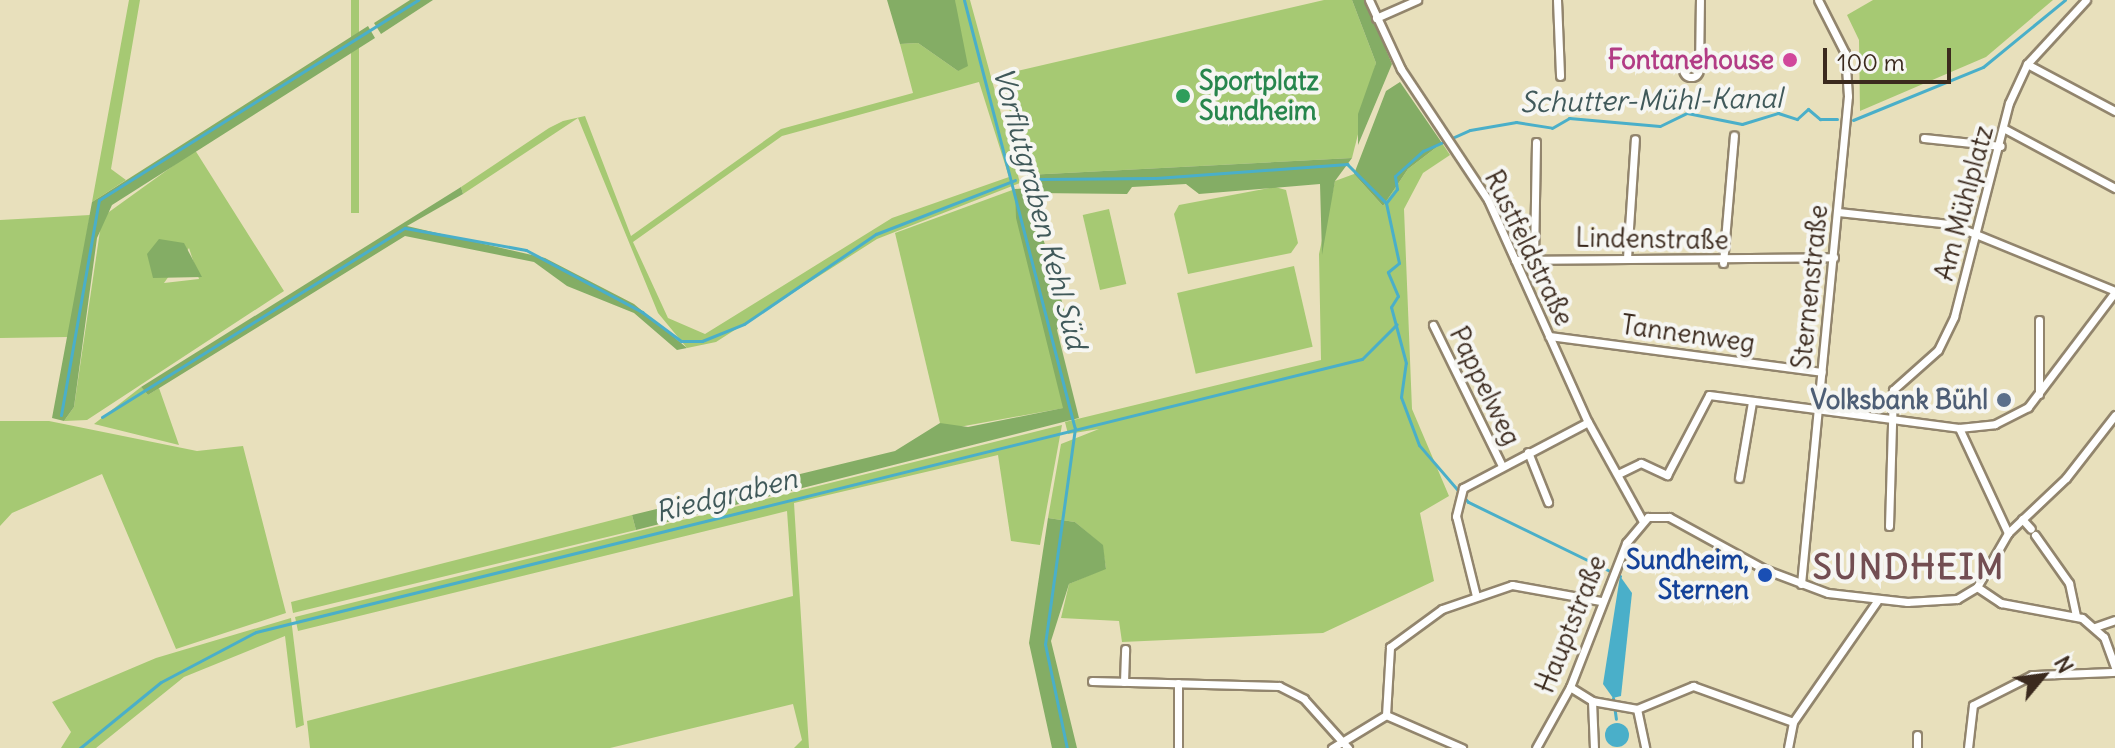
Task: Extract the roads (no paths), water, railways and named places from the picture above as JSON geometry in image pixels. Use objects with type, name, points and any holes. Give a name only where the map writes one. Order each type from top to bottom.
[{"type":"street","name":"Rustfeldstraße","points":[[1369,0],[1376,18],[1456,151],[1515,260],[1588,422],[1642,520]]},
{"type":"street","points":[[1376,18],[1417,0]]},
{"type":"street","points":[[1557,0],[1560,76]]},
{"type":"street","points":[[1699,69],[1700,0]]},
{"type":"street","name":"Sternenstraße","points":[[1801,584],[1834,257],[1848,67],[1818,0]]},
{"type":"street","name":"Am Mühlplatz","points":[[1889,526],[1893,390],[1946,338],[2005,129],[2027,64],[2086,0]]},
{"type":"street","points":[[2027,64],[2115,111]]},
{"type":"street","points":[[2005,129],[2115,188]]},
{"type":"street","points":[[1723,263],[1734,135]]},
{"type":"street","points":[[1924,138],[2001,146]]},
{"type":"street","points":[[1627,258],[1635,139]]},
{"type":"street","points":[[1534,258],[1536,142]]},
{"type":"street","points":[[1618,474],[1641,463],[1667,475],[1705,397],[1816,413],[1892,418],[1959,428],[2011,418],[2039,394],[2115,292],[1951,224],[1838,212]]},
{"type":"street","name":"Lindenstraße","points":[[1515,260],[1627,258],[1723,263],[1782,252],[1834,257]]},
{"type":"street","points":[[2039,320],[2039,394]]},
{"type":"street","name":"Pappelweg","points":[[1433,325],[1501,464]]},
{"type":"street","name":"Tannenweg","points":[[1549,336],[1822,372]]},
{"type":"street","points":[[1739,478],[1752,402]]},
{"type":"street","points":[[1642,520],[1669,517],[1801,584],[1877,601],[1946,601],[1977,587],[2008,533],[2115,415]]},
{"type":"street","points":[[1476,596],[1457,499],[1463,488],[1501,464],[1588,422]]},
{"type":"street","points":[[1959,428],[2008,533]]},
{"type":"street","points":[[1528,452],[1548,502]]},
{"type":"street","points":[[2022,519],[2069,583],[2076,615]]},
{"type":"street","name":"Hauptstraße","points":[[1536,748],[1570,687],[1615,567],[1642,520]]},
{"type":"street","points":[[1386,715],[1383,687],[1394,641],[1476,596],[1530,585],[1601,601]]},
{"type":"street","points":[[1968,748],[1973,705],[2032,675],[2115,670],[2095,627],[2076,615],[2001,603],[1977,587]]},
{"type":"street","points":[[1788,748],[1793,722],[1877,601]]},
{"type":"street","points":[[2095,627],[2115,620]]},
{"type":"street","points":[[1124,682],[1125,649]]},
{"type":"street","points":[[1092,681],[1279,686],[1304,699],[1346,745]]},
{"type":"street","points":[[1178,683],[1178,748]]},
{"type":"street","points":[[1570,687],[1592,701],[1623,709],[1637,709],[1693,686],[1793,722]]},
{"type":"street","points":[[1592,701],[1594,748]]},
{"type":"street","points":[[1637,709],[1645,748]]},
{"type":"street","points":[[1332,748],[1346,745],[1386,715]]},
{"type":"street","points":[[1386,715],[1462,748]]},
{"type":"street","points":[[1917,735],[1917,748]]},
{"type":"water","points":[[1620,576],[1632,593],[1621,696],[1613,698],[1603,684]]},
{"type":"water","points":[[1617,723],[1626,726],[1629,735],[1626,744],[1617,747],[1608,744],[1605,735],[1608,726]]},
{"type":"waterway","points":[[61,415],[99,200],[418,0]]},
{"type":"waterway","name":"Vorflutgraben Kehl Süd","points":[[964,0],[1075,428],[1045,644],[1067,748]]},
{"type":"waterway","name":"Schutter-Mühl-Kanal","points":[[1853,120],[1983,67],[2065,0]]},
{"type":"waterway","name":"Schutter-Mühl-Kanal","points":[[1620,576],[1468,502],[1419,445],[1401,397],[1406,363],[1391,307],[1398,296],[1388,272],[1399,263],[1386,203],[1397,189],[1395,176],[1423,151],[1470,130],[1516,122],[1552,128],[1569,118],[1660,126],[1687,113],[1742,124],[1778,113],[1797,119],[1808,109],[1820,119],[1837,119]]},
{"type":"waterway","points":[[1036,179],[1156,178],[1347,164],[1386,203]]},
{"type":"waterway","points":[[102,417],[405,228],[526,250],[642,312],[681,341],[702,341],[744,324],[876,234],[1015,180]]},
{"type":"waterway","name":"Riedgraben","points":[[80,748],[161,682],[256,632],[1362,359],[1397,324]]},
{"type":"waterway","points":[[1613,698],[1616,719]]},
{"type":"place","name":"Fontanehouse","points":[[1790,60]]},
{"type":"place","name":"Sportplatz Sundheim","points":[[1183,96]]},
{"type":"place","name":"Volksbank Bühl","points":[[2004,400]]},
{"type":"place","name":"Sundheim, Sternen","points":[[1765,575]]},
{"type":"district","name":"SUNDHEIM","points":[[1909,567]]}]
